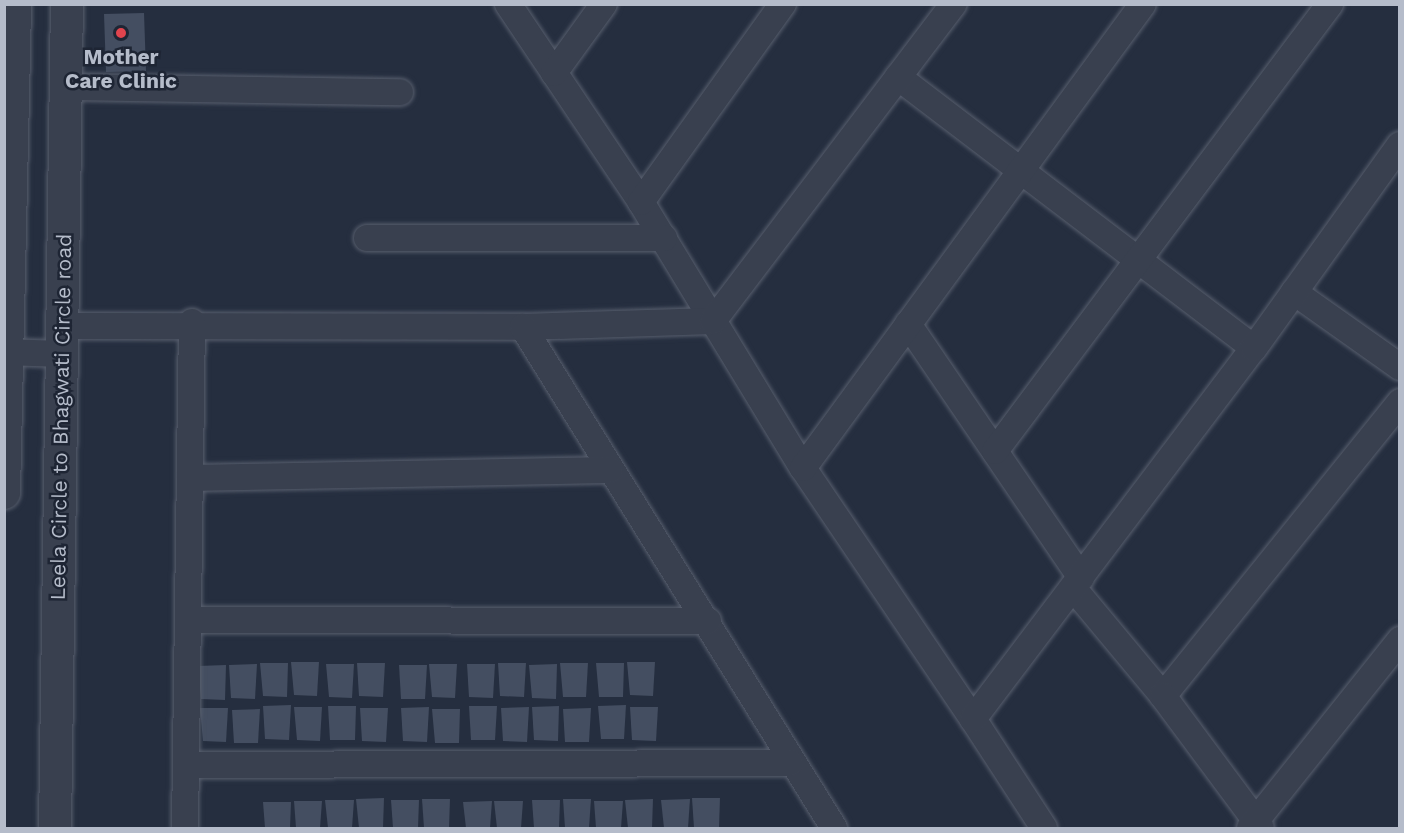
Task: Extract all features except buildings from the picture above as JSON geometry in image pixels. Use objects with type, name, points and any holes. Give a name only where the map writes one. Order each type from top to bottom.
[{"type":"street","points":[[4,493],[8,194],[15,4]]},
{"type":"street","name":"Leela Circle to Bhagwati Circle road","points":[[55,828],[67,4]]},
{"type":"street","points":[[508,4],[664,238],[803,468],[1044,828]]},
{"type":"street","points":[[554,73],[604,4]]},
{"type":"street","points":[[641,202],[783,4]]},
{"type":"street","points":[[713,321],[954,4]]},
{"type":"street","points":[[803,468],[1143,4]]},
{"type":"street","points":[[995,451],[1330,4]]},
{"type":"street","points":[[898,77],[1140,257],[1254,348]]},
{"type":"street","points":[[66,87],[400,92]]},
{"type":"street","points":[[973,719],[1254,348],[1400,146]]},
{"type":"street","points":[[367,238],[664,238]]},
{"type":"street","points":[[1294,292],[1400,367]]},
{"type":"street","points":[[6,352],[62,340],[192,322],[523,327],[713,321]]},
{"type":"street","points":[[185,828],[192,322]]},
{"type":"street","points":[[908,324],[995,451],[1077,584],[1163,696],[1255,826],[1400,640]]},
{"type":"street","points":[[523,327],[610,470],[708,621],[790,763],[834,828]]},
{"type":"street","points":[[1163,696],[1400,402]]},
{"type":"street","points":[[190,478],[610,470]]},
{"type":"street","points":[[188,620],[708,621]]},
{"type":"street","points":[[186,765],[790,763]]},
{"type":"place","name":"Mother Care Clinic","points":[[121,33]]}]
